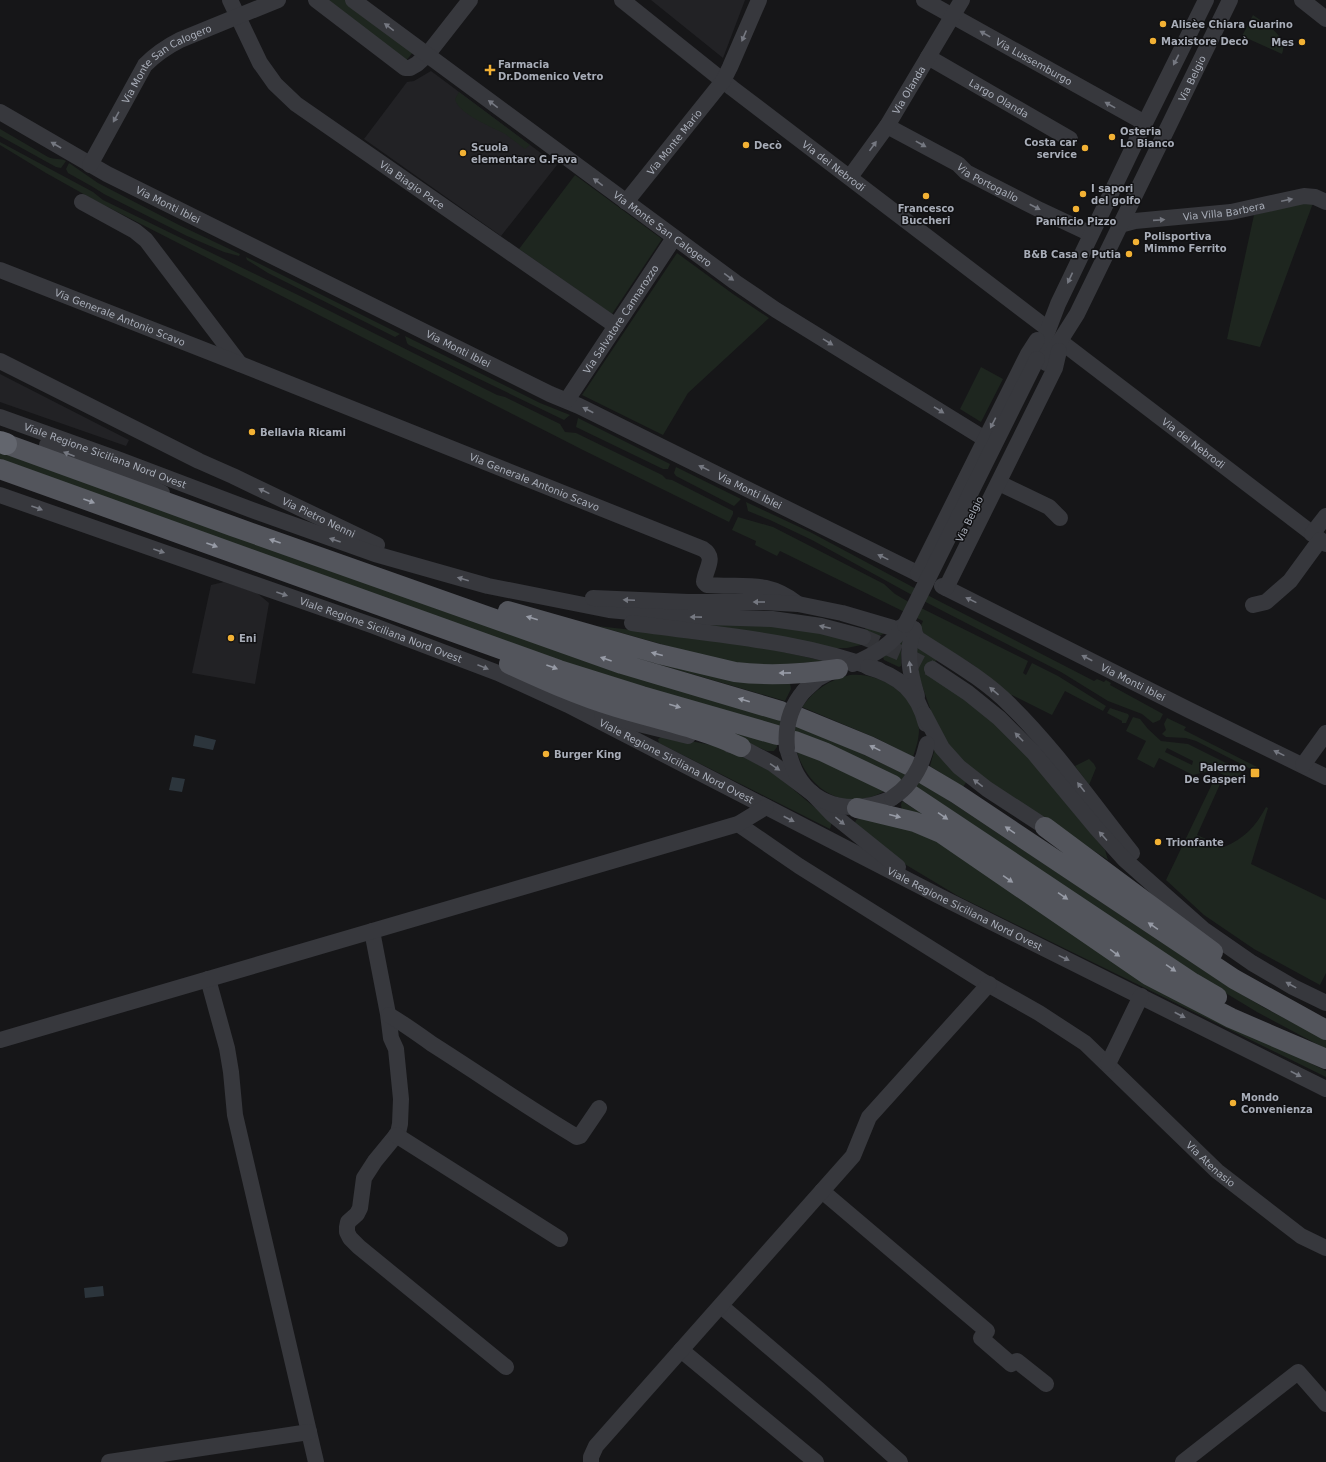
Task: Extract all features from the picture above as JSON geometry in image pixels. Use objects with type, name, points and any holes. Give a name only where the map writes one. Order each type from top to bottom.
[{"type":"main road","points":[[2,437],[232,526],[622,664],[790,714],[869,746],[918,770],[964,799],[1191,952],[1234,979],[1326,1030]]},
{"type":"main road","points":[[0,469],[559,670],[787,742],[824,752],[898,792],[1193,983],[1326,1059]]},
{"type":"main road","points":[[312,554],[659,654],[735,672],[802,672],[849,666]]},
{"type":"main road","points":[[304,578],[456,641],[579,695],[701,731],[741,747]]},
{"type":"main road","points":[[857,808],[915,822],[941,833],[1148,975],[1231,1018],[1326,1059]]},
{"type":"main road","points":[[1046,827],[1293,1013]]},
{"type":"street","name":"Via Biagio Pace","points":[[230,0],[251,46],[267,74],[296,104],[616,326]]},
{"type":"street","name":"Via Monte San Calogero","points":[[90,165],[141,72],[155,55],[166,47],[180,40],[278,0]]},
{"type":"street","points":[[316,0],[405,68],[410,68],[417,64],[427,55],[470,0]]},
{"type":"street","name":"Via Monte San Calogero","points":[[353,0],[674,238],[776,310],[985,439]]},
{"type":"street","name":"Via dei Nebrodi","points":[[622,0],[723,81],[1048,329]]},
{"type":"street","points":[[723,81],[759,0]]},
{"type":"street","name":"Via Lussemburgo","points":[[924,0],[1145,123]]},
{"type":"street","name":"Via Olanda","points":[[850,177],[887,126],[962,0]]},
{"type":"street","name":"Via Belgio","points":[[1042,361],[1048,329],[1058,304],[1133,147],[1206,0]]},
{"type":"street","name":"Via Belgio","points":[[849,666],[866,659],[888,645],[909,627],[1042,361],[1060,341],[1077,314],[1230,0]]},
{"type":"street","points":[[1302,0],[1326,19]]},
{"type":"street","name":"Largo Olanda","points":[[928,57],[1070,139]]},
{"type":"street","name":"Via Monte Mario","points":[[626,202],[723,81]]},
{"type":"street","name":"Via Monti Iblei","points":[[0,112],[90,165],[276,259],[550,394],[567,400],[920,575]]},
{"type":"street","name":"Via Portogallo","points":[[887,126],[958,164],[966,172],[1091,234]]},
{"type":"street","points":[[1133,147],[1133,151],[1137,157],[1146,159],[1153,156]]},
{"type":"street","points":[[1118,179],[1125,176],[1132,179],[1137,189]]},
{"type":"street","name":"Via Villa Barbera","points":[[1120,225],[1135,221],[1231,212],[1304,196],[1315,197],[1326,202]]},
{"type":"street","points":[[82,202],[136,231],[146,240],[240,364]]},
{"type":"street","name":"Via Salvatore Cannarozzo","points":[[567,400],[674,238]]},
{"type":"street","name":"Via Generale Antonio Scavo","points":[[0,270],[703,549],[708,552],[710,557],[704,582],[707,585],[762,586],[788,596],[798,604]]},
{"type":"street","name":"Via Belgio","points":[[920,575],[985,439],[1028,354],[1048,329]]},
{"type":"street","name":"Via dei Nebrodi","points":[[1060,341],[1320,539]]},
{"type":"street","name":"Via Belgio","points":[[944,587],[999,483],[1055,368],[1058,360],[1060,341]]},
{"type":"street","name":"Via Pietro Nenni","points":[[0,361],[199,461],[364,539],[439,572]]},
{"type":"street","name":"Viale Regione Siciliana Nord Ovest","points":[[0,417],[376,554],[488,586],[609,610],[673,616],[758,618],[799,622],[863,637]]},
{"type":"street","name":"Via Pietro Nenni","points":[[195,488],[218,492],[222,491],[225,486],[225,481],[222,477],[199,461]]},
{"type":"street","points":[[999,483],[1049,507],[1060,518]]},
{"type":"street","name":"Viale Regione Siciliana Nord Ovest","points":[[0,495],[374,626],[498,673],[568,705],[941,897],[1323,1087]]},
{"type":"street","points":[[1253,605],[1266,602],[1290,581],[1320,539],[1326,516]]},
{"type":"street","points":[[488,586],[596,617],[649,626],[751,638],[828,653],[849,666],[879,670],[891,674],[913,694],[942,748],[959,767],[986,789],[1127,877],[1252,963],[1293,987],[1326,1003]]},
{"type":"street","name":"Via Monti Iblei","points":[[944,587],[1326,777]]},
{"type":"street","points":[[541,596],[688,602],[763,602],[798,604],[842,613],[893,628],[898,629],[909,627],[918,640],[990,687],[1020,715],[1058,759],[1144,869],[1175,905]]},
{"type":"street","name":"Via Belgio","points":[[909,627],[909,662],[912,681],[921,709]]},
{"type":"street","points":[[849,666],[817,679],[804,691],[794,705],[787,734],[787,742],[792,765],[812,793],[832,814],[894,864],[941,897]]},
{"type":"street","points":[[932,669],[968,693],[1000,718],[1033,752],[1119,853],[1203,929]]},
{"type":"street","points":[[568,705],[662,731],[741,747],[773,764],[812,793],[824,800],[835,805],[857,808],[869,806],[907,787],[922,761],[927,744],[927,727],[921,709]]},
{"type":"street","points":[[1302,765],[1326,733]]},
{"type":"street","points":[[0,1040],[738,824],[766,808]]},
{"type":"street","name":"Via Atenasio","points":[[738,824],[799,866],[1086,1043],[1217,1171],[1301,1236],[1326,1248]]},
{"type":"street","points":[[372,931],[389,1015],[391,1038],[396,1049],[401,1099],[400,1124],[396,1135],[375,1161],[364,1178],[360,1208],[357,1214],[348,1222],[346,1227],[347,1232],[350,1238],[359,1247],[506,1367]]},
{"type":"street","points":[[208,979],[227,1048],[235,1115],[316,1462]]},
{"type":"street","points":[[591,1462],[591,1457],[596,1446],[853,1156],[869,1117],[989,984]]},
{"type":"street","points":[[1108,1064],[1141,996]]},
{"type":"street","points":[[389,1015],[409,1026],[429,1042],[552,1123],[577,1137],[580,1136],[599,1108]]},
{"type":"street","points":[[396,1135],[560,1239]]},
{"type":"street","points":[[822,1191],[987,1332],[981,1338],[1011,1364],[1017,1361],[1046,1384]]},
{"type":"street","points":[[720,1306],[817,1388],[900,1462]]},
{"type":"street","points":[[681,1350],[816,1462]]},
{"type":"street","points":[[1183,1462],[1298,1372],[1326,1404]]},
{"type":"street","points":[[109,1462],[309,1432]]},
{"type":"shaded area","points":[[323,0],[345,0],[414,51],[405,62]]},
{"type":"shaded area","points":[[651,0],[745,0],[723,58]]},
{"type":"shaded area","points":[[1253,15],[1275,31],[1279,36],[1283,48],[1282,54],[1242,36]]},
{"type":"shaded area","name":"Scuola elementare G.Fava","points":[[431,71],[557,165],[501,236],[364,139],[407,82],[414,81]]},
{"type":"shaded area","points":[[459,92],[530,145],[525,149],[505,134],[484,124],[462,110],[457,105],[455,99]]},
{"type":"shaded area","points":[[0,129],[48,157],[66,161],[61,168],[56,167],[0,136]]},
{"type":"shaded area","points":[[0,142],[93,192],[103,200],[300,296],[497,395],[505,397],[560,424],[565,432],[576,433],[733,511],[729,522],[583,450],[96,201],[0,145]]},
{"type":"shaded area","points":[[69,163],[98,183],[179,225],[240,254],[239,256],[224,252],[187,236],[104,194],[68,173],[66,169]]},
{"type":"shaded area","points":[[575,175],[662,239],[612,314],[519,249]]},
{"type":"shaded area","points":[[1306,202],[1313,203],[1260,347],[1227,339],[1254,215]]},
{"type":"shaded area","points":[[677,253],[769,318],[688,393],[663,435],[582,395]]},
{"type":"shaded area","points":[[246,257],[400,334],[395,337],[268,273],[247,260]]},
{"type":"shaded area","points":[[405,336],[540,403],[570,415],[564,420],[409,345]]},
{"type":"shaded area","points":[[981,367],[1003,379],[981,422],[960,409]]},
{"type":"shaded area","points":[[0,374],[129,440],[126,446],[0,402]]},
{"type":"shaded area","points":[[578,418],[670,464],[668,469],[663,469],[576,427]]},
{"type":"shaded area","points":[[0,452],[779,718],[825,736],[921,782],[1218,980],[1263,1007],[1326,1040],[1326,1049],[1257,1012],[1214,986],[920,792],[641,689],[0,462]]},
{"type":"shaded area","points":[[676,467],[741,499],[734,506],[676,476],[674,473]]},
{"type":"shaded area","points":[[746,502],[810,532],[935,599],[1094,681],[1097,679],[1104,682],[1106,680],[1111,683],[1110,685],[1163,714],[1160,720],[1153,723],[1142,714],[1108,701],[1061,672],[912,595],[812,540],[748,511]]},
{"type":"shaded area","points":[[738,517],[773,527],[884,584],[895,594],[907,601],[1028,661],[1023,673],[1026,675],[1032,663],[1058,676],[1106,706],[1103,711],[1065,691],[1052,715],[1012,695],[1011,696],[972,664],[925,635],[920,628],[923,621],[780,551],[777,556],[755,545],[756,541],[732,530]]},
{"type":"shaded area","name":"Eni","points":[[224,582],[257,593],[269,603],[255,684],[192,673],[211,585]]},
{"type":"shaded area","points":[[705,624],[766,624],[803,628],[861,642],[866,627],[885,633],[861,645],[847,648],[835,648],[772,636],[703,626]]},
{"type":"shaded area","points":[[597,626],[738,642],[824,661],[746,668]]},
{"type":"shaded area","points":[[904,636],[901,649],[901,666],[899,667],[884,660],[883,657]]},
{"type":"shaded area","points":[[916,647],[937,659],[928,674],[982,712],[1027,756],[1105,850],[1108,860],[975,774],[945,742],[931,711],[919,676]]},
{"type":"shaded area","points":[[623,654],[790,683],[791,689],[785,701]]},
{"type":"shaded area","points":[[850,675],[874,677],[885,682],[904,696],[912,706],[917,717],[919,729],[918,740],[913,757],[876,738],[802,707],[823,686]]},
{"type":"shaded area","points":[[1110,708],[1128,714],[1129,716],[1126,723],[1122,723],[1122,721],[1107,713]]},
{"type":"shaded area","points":[[1133,717],[1140,719],[1161,741],[1188,744],[1242,771],[1237,781],[1213,770],[1193,775],[1159,758],[1154,768],[1137,759],[1146,741],[1126,731]],"holes":[[[1167,748],[1193,761],[1192,765],[1165,752]]]},
{"type":"shaded area","points":[[1167,718],[1186,727],[1184,730],[1259,768],[1255,777],[1249,768],[1196,741],[1186,738],[1166,737],[1162,734],[1166,730],[1164,724]]},
{"type":"shaded area","points":[[700,722],[777,743],[777,747],[774,751],[767,751]]},
{"type":"shaded area","points":[[195,735],[216,740],[213,750],[193,746]]},
{"type":"shaded area","points":[[663,736],[728,748],[775,774],[832,822],[830,829],[659,743],[658,739]]},
{"type":"shaded area","points":[[935,748],[967,781],[963,787],[930,766]]},
{"type":"shaded area","points":[[796,749],[885,791],[870,797],[856,800],[830,794],[819,787],[809,776]]},
{"type":"shaded area","points":[[1089,759],[1096,768],[1089,785],[1075,766]]},
{"type":"shaded area","points":[[172,777],[185,779],[182,792],[169,790]]},
{"type":"shaded area","points":[[1216,779],[1221,782],[1197,835],[1224,847],[1238,840],[1249,831],[1266,807],[1268,808],[1251,864],[1326,900],[1326,973],[1320,985],[1254,949],[1204,915],[1166,880],[1212,784],[1207,781]]},
{"type":"shaded area","points":[[902,801],[927,817],[902,810]]},
{"type":"shaded area","points":[[859,818],[923,831],[1136,974],[1326,1071],[1326,1077],[958,896],[903,863],[854,825],[856,820]]},
{"type":"shaded area","points":[[103,1286],[104,1296],[85,1298],[84,1288]]},
{"type":"tunnel","points":[[863,637],[903,654],[932,669]]},
{"type":"place","name":"Alisèe Chiara Guarino","points":[[1163,24]]},
{"type":"place","name":"Maxistore Decò","points":[[1153,41]]},
{"type":"place","name":"Mes","points":[[1302,42]]},
{"type":"place","name":"Farmacia Dr.Domenico Vetro","points":[[490,70]]},
{"type":"place","name":"Osteria Lo Bianco","points":[[1112,137]]},
{"type":"place","name":"Decò","points":[[746,145]]},
{"type":"place","name":"Costa car service","points":[[1085,148]]},
{"type":"place","name":"Scuola elementare G.Fava","points":[[463,153]]},
{"type":"place","name":"I sapori del golfo","points":[[1083,194]]},
{"type":"place","name":"Francesco Buccheri","points":[[926,196]]},
{"type":"place","name":"Panificio Pizzo","points":[[1076,209]]},
{"type":"place","name":"Polisportiva Mimmo Ferrito","points":[[1136,242]]},
{"type":"place","name":"B&B Casa e Putia","points":[[1129,254]]},
{"type":"place","name":"Bellavia Ricami","points":[[252,432]]},
{"type":"place","name":"Eni","points":[[231,638]]},
{"type":"place","name":"Burger King","points":[[546,754]]},
{"type":"place","name":"Palermo De Gasperi","points":[[1255,773]]},
{"type":"place","name":"Trionfante","points":[[1158,842]]},
{"type":"place","name":"Mondo Convenienza","points":[[1233,1103]]}]
